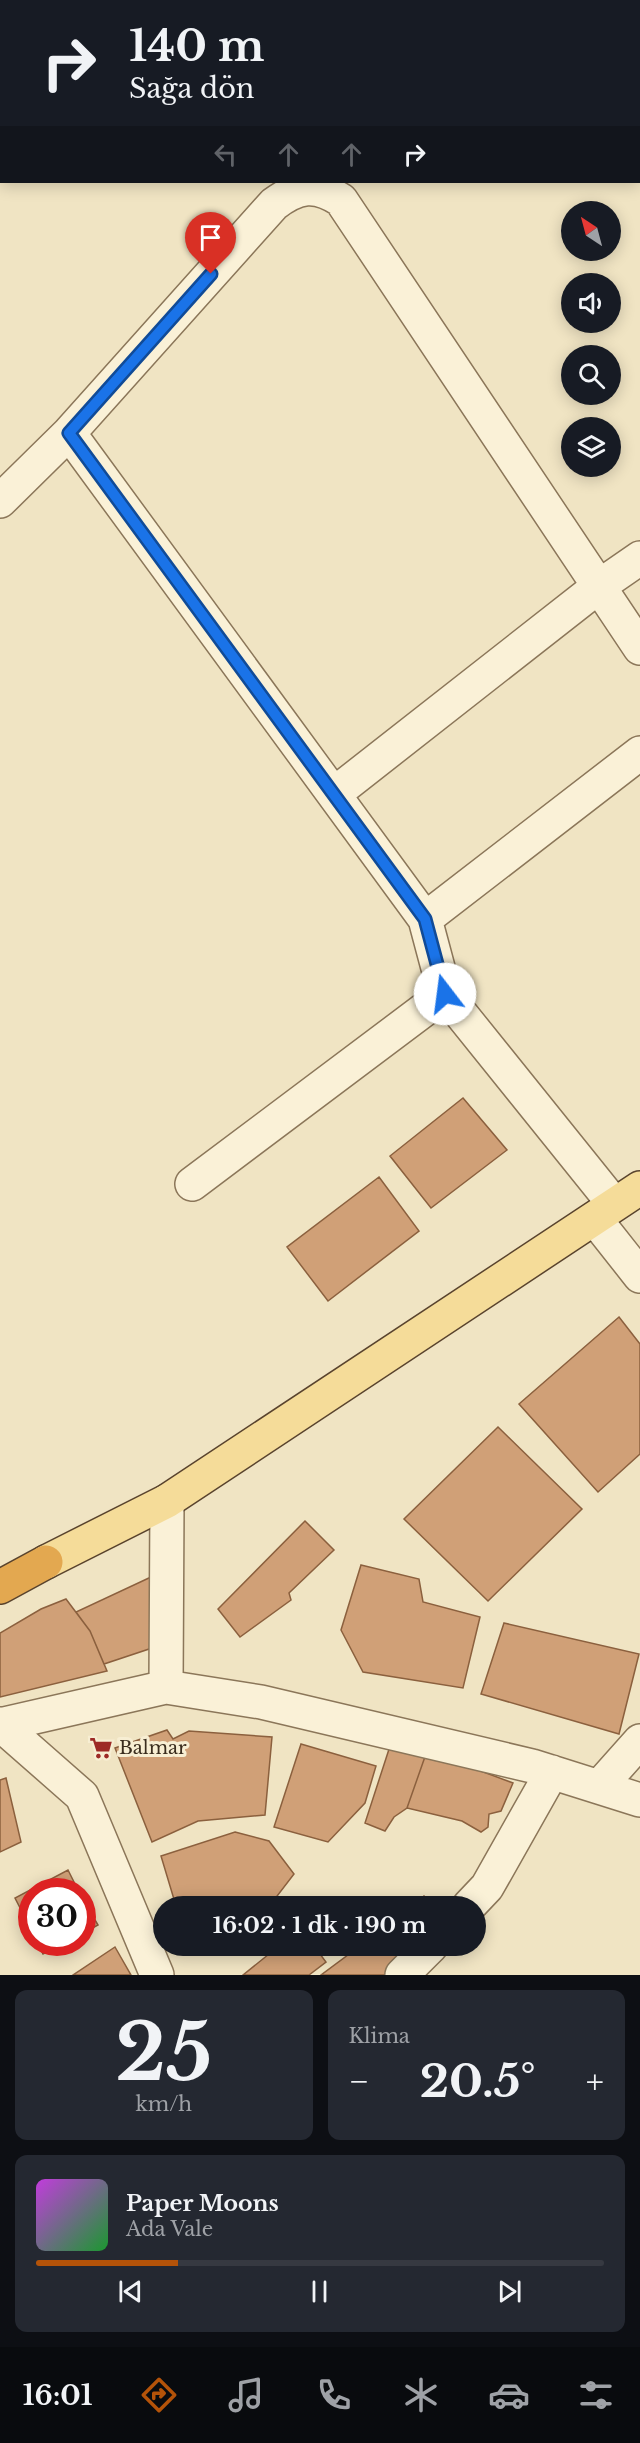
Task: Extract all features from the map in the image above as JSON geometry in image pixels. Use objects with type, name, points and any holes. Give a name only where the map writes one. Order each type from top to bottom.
[{"type":"highway","points":[[0,1573],[46,1562]]},
{"type":"highway","points":[[0,1587],[46,1562]]},
{"type":"main road","points":[[46,1562],[167,1501],[616,1204]]},
{"type":"street","points":[[0,501],[69,433],[274,204],[288,193],[302,188],[317,189],[330,192],[341,200],[640,648]]},
{"type":"street","points":[[69,433],[425,919],[445,994],[616,1204],[640,1276]]},
{"type":"street","points":[[334,794],[598,587],[640,558]]},
{"type":"street","points":[[425,919],[640,753]]},
{"type":"street","points":[[192,1184],[445,994]]},
{"type":"street","points":[[166,1687],[167,1501]]},
{"type":"street","points":[[0,1725],[166,1687],[261,1702],[552,1772],[640,1800]]},
{"type":"street","points":[[0,1725],[82,1796],[157,1975]]},
{"type":"street","points":[[599,1787],[640,1741]]},
{"type":"street","points":[[478,1896],[487,1887],[552,1772]]},
{"type":"street","points":[[402,1975],[421,1956]]},
{"type":"building","points":[[463,1098],[507,1150],[431,1208],[390,1156]]},
{"type":"building","points":[[379,1177],[419,1231],[328,1301],[287,1247]]},
{"type":"building","points":[[619,1317],[640,1344],[640,1454],[598,1492],[519,1404]]},
{"type":"building","points":[[498,1427],[582,1509],[488,1601],[404,1519]]},
{"type":"building","points":[[305,1521],[334,1550],[289,1593],[291,1600],[240,1637],[218,1609]]},
{"type":"building","points":[[361,1565],[419,1579],[423,1602],[480,1617],[463,1688],[363,1672],[341,1630]]},
{"type":"building","points":[[151,1577],[179,1619],[149,1649],[104,1664],[90,1631],[76,1612]]},
{"type":"building","points":[[66,1599],[90,1631],[107,1671],[0,1697],[0,1633],[41,1609]]},
{"type":"building","points":[[504,1623],[639,1654],[619,1734],[481,1694]]},
{"type":"building","points":[[167,1730],[173,1739],[189,1731],[272,1737],[265,1815],[198,1821],[152,1842],[115,1748]]},
{"type":"building","points":[[392,1740],[427,1751],[407,1808],[394,1817],[385,1831],[365,1823]]},
{"type":"building","points":[[301,1744],[376,1766],[365,1803],[328,1842],[274,1827]]},
{"type":"building","points":[[427,1751],[513,1783],[501,1811],[489,1814],[488,1827],[481,1832],[462,1821],[407,1808]]},
{"type":"building","points":[[6,1778],[21,1842],[0,1852],[0,1780]]},
{"type":"building","points":[[235,1832],[269,1841],[294,1874],[277,1896],[173,1896],[161,1856]]},
{"type":"building","points":[[68,1870],[72,1878],[53,1878]]},
{"type":"building","points":[[115,1947],[131,1975],[73,1975]]},
{"type":"building","points":[[267,1956],[322,1956],[326,1962],[309,1975],[243,1975]]},
{"type":"building","points":[[347,1956],[421,1956],[402,1975],[321,1975]]},
{"type":"place","name":"Balmar","points":[[101,1748]]},
{"type":"route","points":[[211,274],[69,433],[425,919],[445,994]]}]
